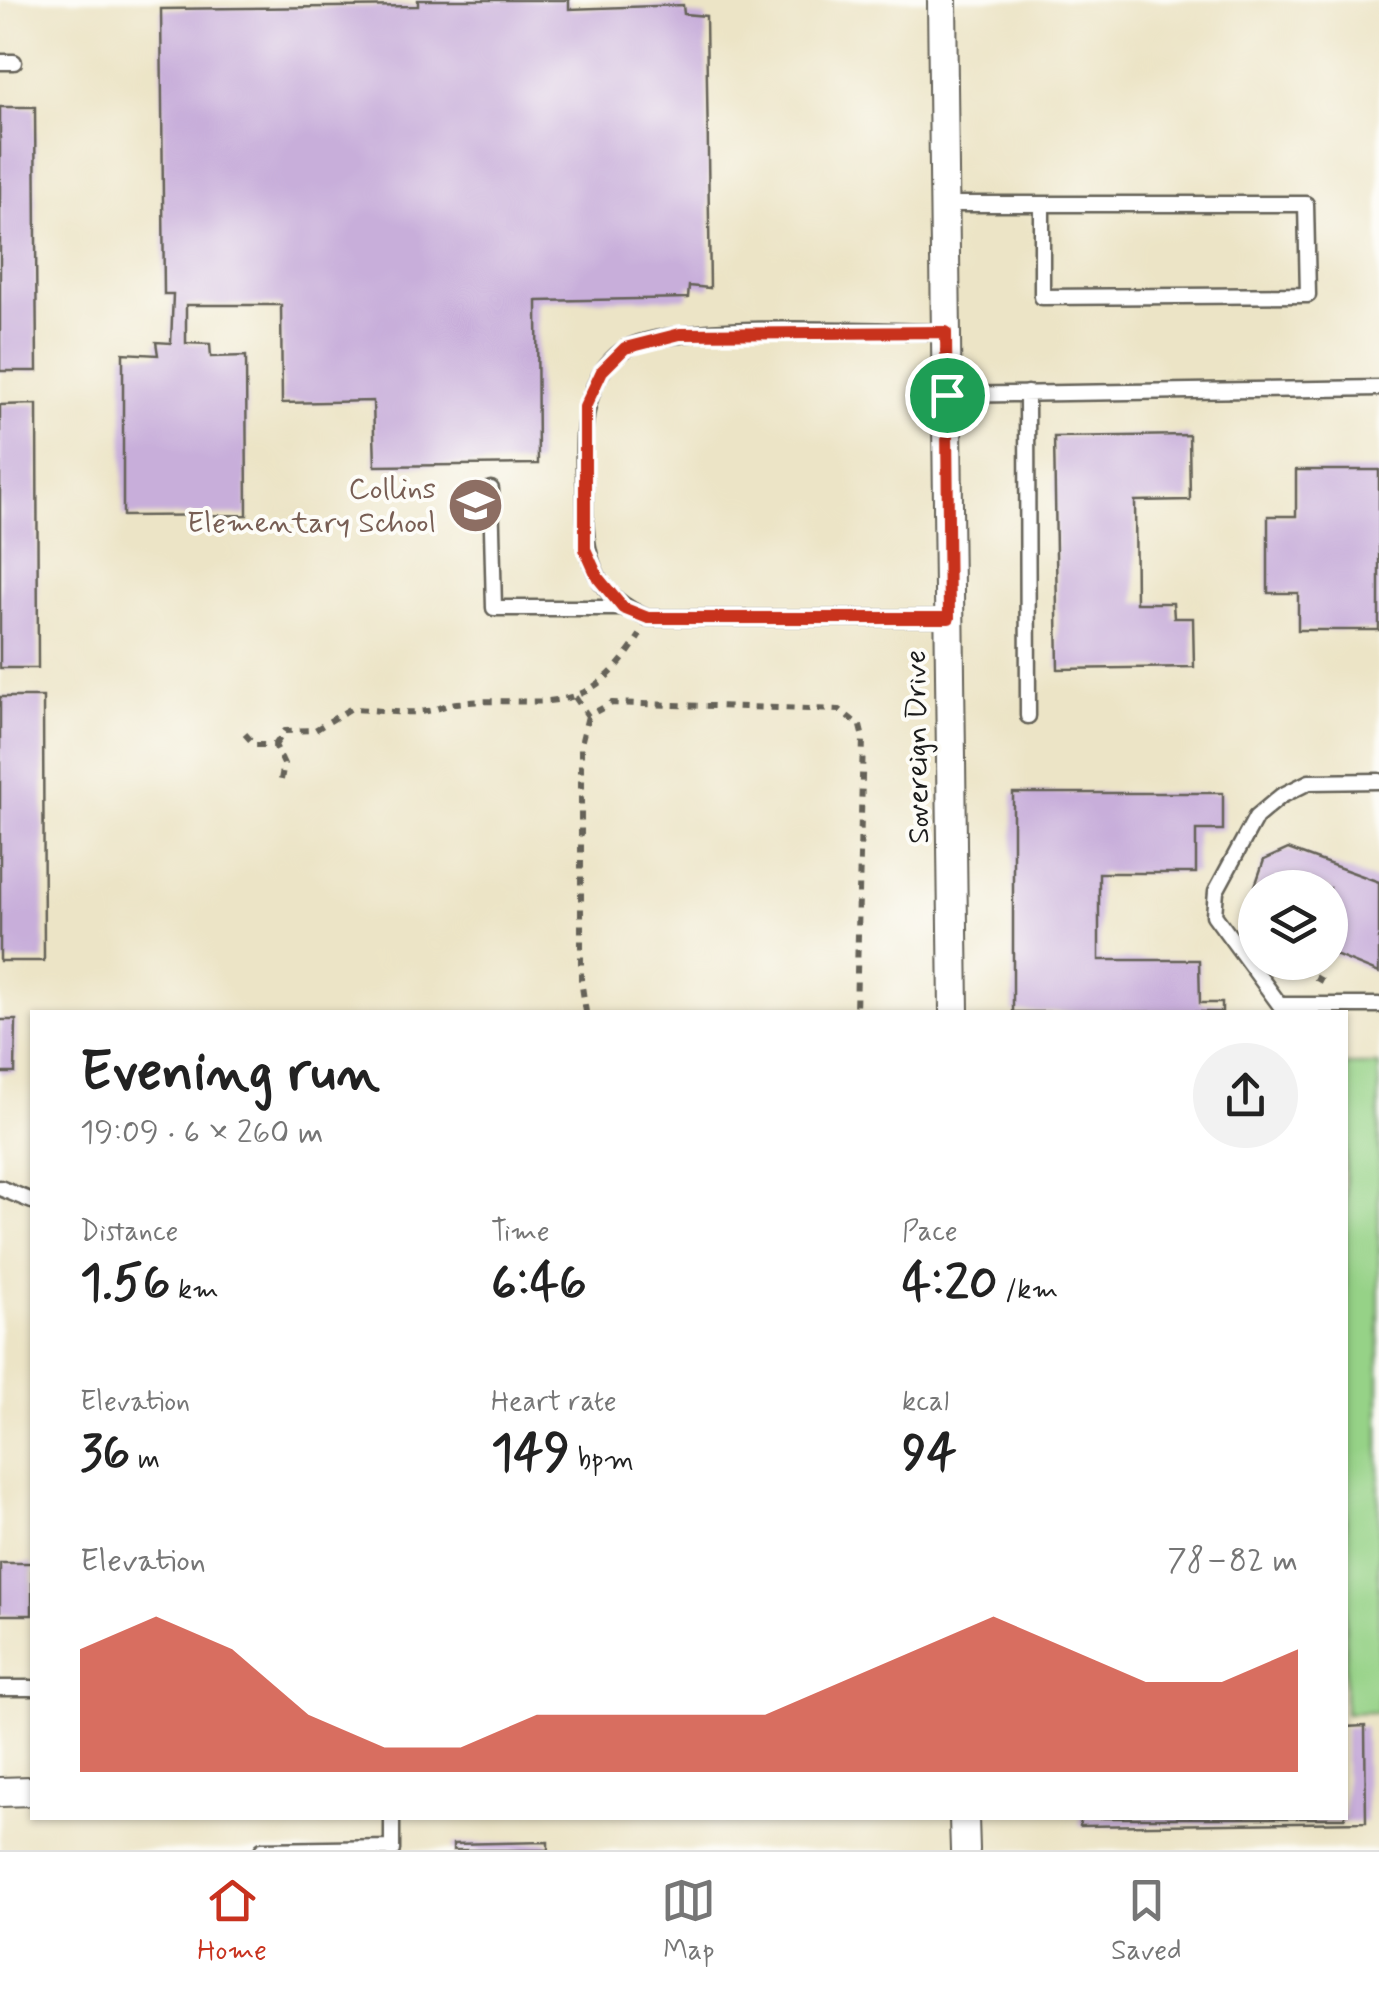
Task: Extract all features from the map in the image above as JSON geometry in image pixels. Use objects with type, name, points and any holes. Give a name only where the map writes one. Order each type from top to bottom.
[{"type":"street","name":"Sovereign Drive","points":[[942,0],[954,1010]]},
{"type":"street","points":[[0,1792],[30,1791]]},
{"type":"street","points":[[964,1820],[965,1850]]},
{"type":"lane","points":[[945,204],[1042,204],[1306,204],[1308,294],[1042,297],[1042,204]]},
{"type":"lane","points":[[623,608],[598,578],[585,549],[585,407],[602,371],[625,348],[680,334],[946,332]]},
{"type":"lane","points":[[947,395],[1379,388]]},
{"type":"lane","points":[[1027,393],[1028,716]]},
{"type":"lane","points":[[491,489],[494,608],[623,608],[648,618],[949,618]]},
{"type":"lane","points":[[1379,781],[1309,782],[1256,816],[1216,891],[1214,915],[1280,1004],[1379,1005]]},
{"type":"lane","points":[[0,1188],[30,1200]]},
{"type":"lane","points":[[0,1688],[30,1688]]},
{"type":"lane","points":[[262,1850],[392,1849],[392,1820]]},
{"type":"path","points":[[275,745],[285,731],[315,730],[350,709],[374,714],[429,711],[456,703],[555,704],[575,697],[612,669],[638,639],[648,618]]},
{"type":"path","points":[[575,697],[588,716],[582,744],[580,930],[586,1010]]},
{"type":"path","points":[[588,716],[612,703],[840,710],[851,715],[862,738],[856,1010]]},
{"type":"path","points":[[245,734],[255,745],[275,745]]},
{"type":"path","points":[[275,745],[284,764],[280,785]]},
{"type":"green space","points":[[1348,1065],[1379,1065],[1379,1712],[1348,1713]]},
{"type":"building","points":[[418,0],[569,0],[569,9],[683,5],[684,14],[706,16],[710,288],[689,286],[688,298],[537,301],[538,464],[375,466],[373,401],[282,403],[281,305],[186,305],[186,343],[210,344],[211,357],[246,356],[247,515],[123,516],[123,353],[158,355],[156,342],[171,343],[173,294],[164,294],[161,9],[418,6]]},
{"type":"building","points":[[0,107],[35,107],[37,371],[0,371]]},
{"type":"building","points":[[37,404],[38,668],[0,668],[0,405]]},
{"type":"building","points":[[1189,435],[1190,500],[1135,501],[1136,603],[1173,603],[1174,618],[1193,618],[1194,667],[1058,669],[1054,437]]},
{"type":"building","points":[[1296,470],[1379,470],[1379,630],[1298,630],[1298,593],[1268,593],[1268,516],[1296,516]]},
{"type":"building","points":[[0,697],[43,697],[44,961],[0,961]]},
{"type":"building","points":[[1013,793],[1223,793],[1223,830],[1196,830],[1196,873],[1099,873],[1099,960],[1199,960],[1200,1003],[1222,1003],[1222,1010],[1013,1010]]},
{"type":"building","points":[[1288,849],[1346,870],[1261,870],[1264,860]]},
{"type":"building","points":[[1348,871],[1379,882],[1379,973],[1348,960]]},
{"type":"building","points":[[0,1020],[16,1020],[15,1073],[0,1073]]},
{"type":"building","points":[[0,1563],[30,1563],[30,1615],[0,1615]]},
{"type":"building","points":[[1365,1726],[1366,1822],[1080,1826],[1080,1820],[1348,1820],[1348,1727]]},
{"type":"building","points":[[548,1842],[548,1850],[453,1850],[453,1844]]},
{"type":"place","name":"Collins Elementary School","points":[[475,506]]},
{"type":"route","points":[[946,332],[947,395],[949,618],[648,618],[623,608],[598,578],[585,549],[585,407],[602,371],[625,348],[680,334],[946,332]]}]
